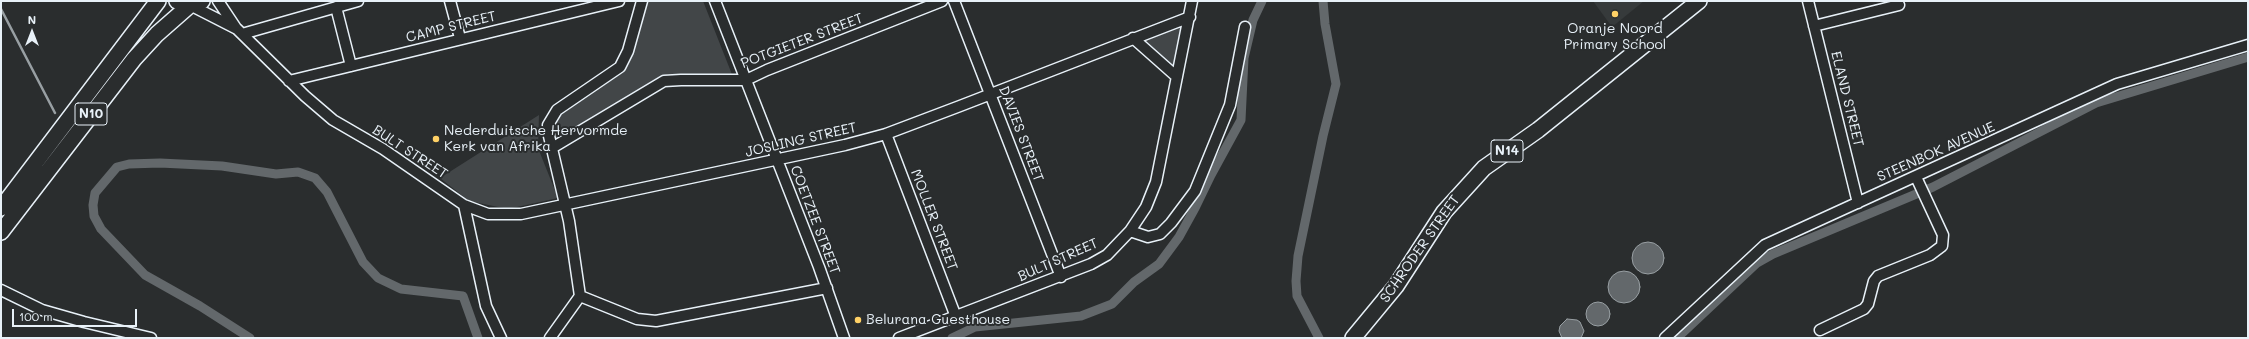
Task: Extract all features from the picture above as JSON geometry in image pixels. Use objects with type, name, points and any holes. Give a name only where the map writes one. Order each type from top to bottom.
[{"type":"highway","name":"N10","points":[[1,208],[158,1]]},
{"type":"highway","name":"SCHRODER STREET","points":[[1353,338],[1396,286],[1444,212],[1484,168],[1538,130],[1699,1]]},
{"type":"highway","name":"N10","points":[[1,232],[134,59],[157,34],[190,3]]},
{"type":"street","name":"BULT STREET","points":[[218,1],[239,32],[333,120],[388,152],[464,205]]},
{"type":"street","points":[[239,32],[358,1]]},
{"type":"street","points":[[450,1],[460,38]]},
{"type":"street","name":"CAMP STREET","points":[[289,80],[619,1]]},
{"type":"street","points":[[550,338],[580,296],[565,206],[548,130],[553,115],[564,104],[620,67],[628,51],[642,1]]},
{"type":"street","name":"COETZEE STREET","points":[[715,1],[827,288],[844,338]]},
{"type":"street","name":"POTGIETER STREET","points":[[552,148],[664,81],[746,80],[767,70],[942,1]]},
{"type":"street","name":"DAVIES STREET","points":[[954,1],[1061,277]]},
{"type":"street","name":"BULT STREET","points":[[899,338],[1061,277],[1107,255],[1130,231],[1143,212],[1156,182],[1192,1]]},
{"type":"street","name":"ELAND STREET","points":[[1808,1],[1858,203]]},
{"type":"street","name":"BULT STREET","points":[[190,3],[239,32]]},
{"type":"street","points":[[1814,26],[1899,6]]},
{"type":"street","points":[[336,7],[351,66]]},
{"type":"street","name":"JOSLING STREET","points":[[464,205],[483,213],[499,215],[521,214],[565,206],[846,145],[886,134],[1190,17]]},
{"type":"street","points":[[1130,231],[1148,237],[1160,234],[1171,223],[1195,191],[1230,105],[1245,27]]},
{"type":"street","points":[[1133,38],[1177,77]]},
{"type":"street","name":"STEENBOK AVENUE","points":[[1665,338],[1762,247],[2116,84],[2248,45]]},
{"type":"street","name":"MOLLER STREET","points":[[886,134],[956,317]]},
{"type":"street","points":[[1820,330],[1864,308],[1871,299],[1874,281],[1878,276],[1930,255],[1942,246],[1942,235],[1916,177]]},
{"type":"street","points":[[464,205],[486,306],[501,338]]},
{"type":"street","points":[[1,286],[6,292],[29,305],[42,310],[151,338]]},
{"type":"street","points":[[580,296],[638,319],[656,322],[827,288]]},
{"type":"shaded area","points":[[703,1],[733,77],[668,74],[557,142],[552,125],[559,115],[623,69],[647,2]]},
{"type":"shaded area","name":"Oranje Noord Primary School","points":[[1593,1],[1644,1],[1612,27]]},
{"type":"shaded area","points":[[1183,20],[1174,68],[1140,38]]},
{"type":"shaded area","points":[[539,115],[538,148],[558,198],[508,209],[469,201],[440,178]]},
{"type":"shaded area","points":[[1645,242],[1651,242],[1661,249],[1664,258],[1663,264],[1657,271],[1651,274],[1645,274],[1635,267],[1632,261],[1632,255],[1639,245]]},
{"type":"shaded area","points":[[1621,271],[1627,271],[1637,278],[1640,287],[1639,293],[1633,300],[1627,303],[1621,303],[1611,296],[1608,290],[1608,284],[1615,274]]},
{"type":"shaded area","points":[[1598,302],[1607,305],[1610,314],[1607,323],[1598,326],[1589,323],[1586,314],[1589,305]]},
{"type":"shaded area","points":[[1567,319],[1577,320],[1580,322],[1584,331],[1581,338],[1562,338],[1559,331],[1560,326]]},
{"type":"waterway","points":[[952,338],[975,327],[1081,316],[1112,304],[1134,282],[1159,264],[1179,237],[1241,120],[1244,58],[1253,20],[1262,1]]},
{"type":"waterway","points":[[1319,338],[1297,296],[1296,281],[1298,256],[1323,136],[1336,84],[1325,24],[1323,1]]},
{"type":"waterway","points":[[1,9],[55,113]]},
{"type":"waterway","points":[[1677,338],[1757,263],[1773,254],[1933,187],[2096,103],[2248,57]]},
{"type":"waterway","points":[[250,338],[200,306],[145,275],[101,229],[94,216],[93,205],[95,193],[117,167],[129,164],[160,163],[222,166],[276,174],[298,172],[315,178],[327,192],[363,262],[378,278],[401,289],[463,296],[478,338]]},
{"type":"place","name":"Oranje Noord Primary School","points":[[1615,14]]},
{"type":"place","name":"Nederduitsche Hervormde Kerk van Afrika","points":[[436,139]]},
{"type":"place","name":"Belurana Guesthouse","points":[[858,320]]}]
